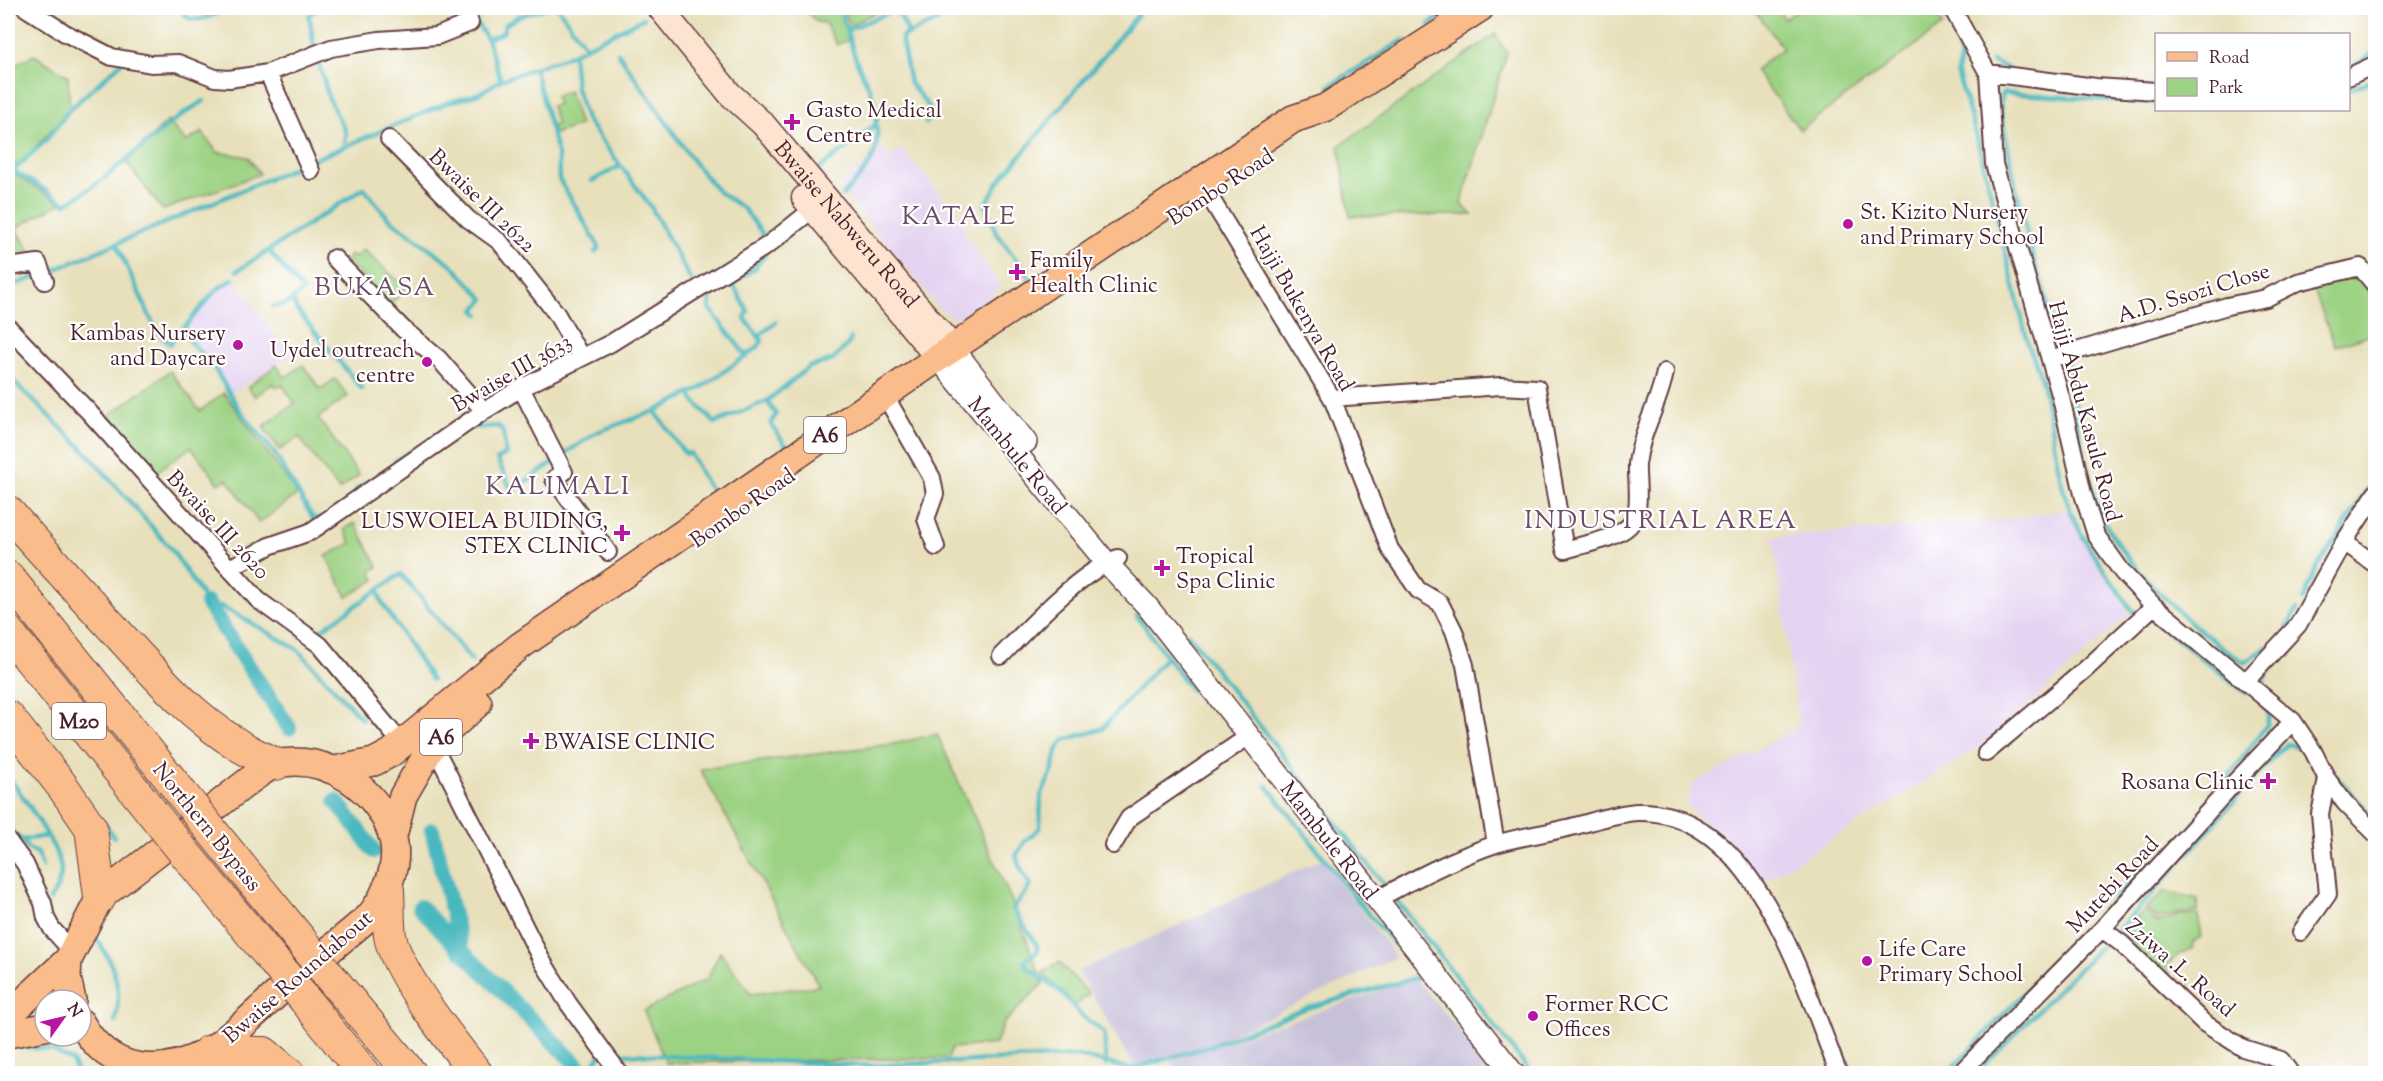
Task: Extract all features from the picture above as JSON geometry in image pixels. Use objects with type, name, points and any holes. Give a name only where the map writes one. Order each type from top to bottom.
[{"type":"highway","points":[[8,512],[159,678],[200,718],[239,747],[276,764]]},
{"type":"highway","name":"Northern Bypass","points":[[8,577],[210,830],[411,1074]]},
{"type":"highway","name":"Northern Bypass","points":[[8,632],[364,1074]]},
{"type":"highway","points":[[8,717],[63,787],[91,828],[100,897]]},
{"type":"highway","points":[[388,890],[390,937],[399,959],[417,992],[477,1074]]},
{"type":"highway","points":[[208,1052],[264,1053],[289,1074]]},
{"type":"main road","name":"Bwaise Nabweru Road","points":[[660,8],[730,94],[763,124],[950,359]]},
{"type":"main road","name":"Bombo Road","points":[[335,770],[374,762],[402,744],[520,646],[950,359],[1302,132],[1324,108],[1450,15],[1480,8]]},
{"type":"main road","name":"Bwaise Nabweru Road","points":[[730,94],[751,134],[813,209],[950,359]]},
{"type":"main road","name":"Bombo Road","points":[[393,836],[403,796],[433,744],[524,661],[818,454],[891,406],[950,359],[1293,119],[1324,108]]},
{"type":"main road","name":"Bwaise Roundabout","points":[[93,1042],[113,1067],[137,1066],[170,1070],[208,1052],[370,916],[388,890],[393,865],[393,836],[381,812],[369,797],[356,784],[335,770],[305,763],[276,764]]},
{"type":"main road","points":[[8,1016],[70,956],[100,897],[250,780],[276,764]]},
{"type":"main road","points":[[69,988],[67,978],[70,956]]},
{"type":"main road","points":[[8,1034],[33,1029]]},
{"type":"street","points":[[26,8],[65,33],[112,57],[151,64],[178,63],[215,78],[229,80],[268,73],[332,48],[379,40],[437,36],[470,23],[466,8]]},
{"type":"street","name":"Hajji Abdu Kasule Road","points":[[1952,8],[1988,73],[1994,164],[2050,359],[2082,494],[2096,534],[2123,573],[2154,606],[2294,721],[2327,779],[2345,803],[2376,834]]},
{"type":"street","points":[[2350,77],[2376,64]]},
{"type":"street","points":[[268,73],[309,163]]},
{"type":"street","points":[[1988,73],[2155,92]]},
{"type":"street","name":"Bwaise III 2622","points":[[388,139],[468,219],[500,242],[556,313],[581,357]]},
{"type":"street","name":"Hajji Bukenya Road","points":[[1208,194],[1332,398],[1370,502],[1390,549],[1418,590],[1440,603],[1460,645],[1496,844]]},
{"type":"street","name":"Bwaise III 3633","points":[[230,568],[269,546],[310,532],[484,411],[521,388],[611,343],[768,245],[813,209]]},
{"type":"street","points":[[334,258],[403,329],[439,359],[484,411]]},
{"type":"street","points":[[8,267],[39,264],[45,281]]},
{"type":"street","name":"A.D. Ssozi Close","points":[[2050,359],[2227,306],[2266,298],[2298,282],[2332,273],[2360,267],[2376,286]]},
{"type":"street","name":"Bwaise III 2620","points":[[8,327],[88,411],[194,532],[258,600],[320,645],[402,744]]},
{"type":"street","name":"Mambule Road","points":[[950,359],[1112,560],[1514,1074]]},
{"type":"street","points":[[1332,398],[1501,386],[1537,388],[1565,550],[1621,532],[1631,524],[1636,512],[1637,463],[1643,436],[1661,395],[1665,372]]},
{"type":"street","points":[[521,388],[564,472],[554,479],[608,552]]},
{"type":"street","points":[[891,406],[932,478],[935,494],[926,519],[936,548]]},
{"type":"street","points":[[2246,681],[2298,625],[2344,542],[2376,493]]},
{"type":"street","points":[[2344,542],[2376,565]]},
{"type":"street","points":[[1001,656],[1041,616],[1112,560]]},
{"type":"street","points":[[1986,753],[2087,668],[2154,606]]},
{"type":"street","name":"Mutebi Road","points":[[1959,1074],[2102,928],[2234,783],[2294,721]]},
{"type":"street","points":[[1113,845],[1129,818],[1249,736]]},
{"type":"street","points":[[433,744],[540,959],[568,1004],[620,1074]]},
{"type":"street","points":[[2301,932],[2328,894],[2320,814],[2327,779]]},
{"type":"street","points":[[1376,900],[1413,880],[1496,844],[1638,812],[1671,817],[1710,834],[1731,854],[1783,935],[1839,1074]]},
{"type":"street","points":[[8,841],[25,864],[44,903],[46,918],[70,956]]},
{"type":"street","name":"Zziwa .L. Road","points":[[2102,928],[2122,944],[2204,1023],[2243,1048],[2281,1060],[2291,1074]]},
{"type":"shaded area","points":[[880,149],[891,157],[902,149],[961,219],[965,235],[1001,286],[987,300],[955,319],[938,307],[840,186]]},
{"type":"shaded area","name":"Kambas Nursery and Daycare","points":[[235,278],[290,356],[232,393],[212,364],[183,333],[217,291]]},
{"type":"shaded area","points":[[2067,510],[2129,614],[1993,738],[1766,881],[1686,805],[1692,784],[1799,727],[1773,537],[2005,520]]},
{"type":"shaded area","points":[[1322,859],[1396,957],[1214,1043],[1134,1066],[1078,971]]},
{"type":"shaded area","points":[[1416,979],[1495,1073],[1180,1074],[1170,1061]]},
{"type":"green space","points":[[792,8],[838,8],[849,39],[837,45],[825,23],[817,22],[804,10],[794,13]]},
{"type":"green space","points":[[844,8],[883,8],[850,26]]},
{"type":"green space","points":[[1753,8],[1776,8],[1785,19],[1801,8],[1930,8],[1943,25],[1800,130],[1755,70],[1783,48]]},
{"type":"green space","points":[[1495,34],[1507,53],[1461,204],[1472,215],[1350,216],[1339,146]]},
{"type":"green space","points":[[34,55],[68,76],[70,109],[19,166],[8,161],[8,71],[11,72],[18,63]]},
{"type":"green space","points":[[569,91],[580,125],[554,134],[552,126],[557,124],[551,106],[558,104],[555,96]]},
{"type":"green space","points":[[168,121],[186,142],[202,132],[217,152],[248,157],[260,174],[163,210],[125,161]]},
{"type":"green space","points":[[8,170],[61,203],[16,228],[31,253],[8,260]]},
{"type":"green space","points":[[363,249],[406,288],[390,305],[346,260],[351,255],[355,258]]},
{"type":"green space","points":[[2331,280],[2366,280],[2375,306],[2375,333],[2335,346],[2313,288]]},
{"type":"green space","points":[[276,365],[285,377],[303,365],[320,389],[335,379],[348,396],[318,418],[359,475],[339,490],[299,437],[280,450],[263,427],[295,403],[282,385],[277,388],[273,383],[255,397],[248,387]]},
{"type":"green space","points":[[170,371],[200,411],[224,393],[298,494],[259,523],[227,479],[219,484],[191,447],[151,476],[107,417]]},
{"type":"green space","points":[[355,523],[378,567],[371,571],[375,580],[347,597],[326,556],[351,543],[344,529]]},
{"type":"green space","points":[[937,734],[1011,899],[1043,983],[1003,1024],[996,1044],[952,1048],[948,1058],[666,1063],[644,1011],[707,979],[720,952],[751,994],[819,986],[700,769],[893,744]]},
{"type":"green space","points":[[2165,891],[2198,899],[2198,912],[2180,913],[2158,919],[2146,908]]},
{"type":"green space","points":[[2145,910],[2158,923],[2179,915],[2198,915],[2202,936],[2192,944],[2193,948],[2178,955],[2166,966],[2170,973],[2163,978],[2121,933]]},
{"type":"green space","points":[[1059,962],[1089,994],[1075,1006],[1042,973]]},
{"type":"waterway","points":[[181,8],[185,15],[196,19],[231,8]]},
{"type":"waterway","points":[[314,46],[309,16],[312,12],[328,8]]},
{"type":"waterway","points":[[487,39],[503,33],[505,25],[519,16],[546,8]]},
{"type":"waterway","points":[[558,8],[586,47]]},
{"type":"waterway","points":[[818,170],[876,124],[874,100],[857,62],[840,8]]},
{"type":"waterway","points":[[907,35],[964,8]]},
{"type":"waterway","points":[[1094,8],[1097,10],[1104,8]]},
{"type":"waterway","points":[[1029,277],[997,234],[985,206],[997,184],[1136,17],[1139,12],[1136,8]]},
{"type":"waterway","points":[[1430,24],[1453,8]]},
{"type":"waterway","points":[[1942,8],[1952,27],[1961,56],[1957,72],[1977,138],[2029,347],[2043,387],[2064,492],[2071,512],[2091,550],[2132,611],[2140,613]]},
{"type":"waterway","points":[[1970,8],[1972,12]]},
{"type":"waterway","points":[[848,30],[892,11],[900,15],[908,32],[902,37],[902,42],[910,83],[932,111],[926,123]]},
{"type":"waterway","points":[[47,273],[447,103],[478,94],[501,80],[566,57],[644,18]]},
{"type":"waterway","points":[[475,20],[487,39],[501,80]]},
{"type":"waterway","points":[[1329,86],[1404,40]]},
{"type":"waterway","points":[[2354,66],[2376,50]]},
{"type":"waterway","points":[[573,53],[576,88],[586,119],[651,207],[691,280]]},
{"type":"waterway","points":[[618,53],[696,165],[719,192],[744,209],[768,241]]},
{"type":"waterway","points":[[317,56],[329,99],[346,133],[344,141]]},
{"type":"waterway","points":[[1992,61],[2007,68]]},
{"type":"waterway","points":[[13,171],[48,138],[70,109],[121,63]]},
{"type":"waterway","points":[[535,70],[558,155],[559,179],[599,247],[595,252]]},
{"type":"waterway","points":[[2350,89],[2376,79]]},
{"type":"waterway","points":[[2065,351],[2046,300],[2024,222],[2002,118],[2002,93],[2155,103]]},
{"type":"waterway","points":[[8,168],[65,204],[84,193],[168,125],[204,101]]},
{"type":"waterway","points":[[843,195],[858,179],[874,155],[876,124]]},
{"type":"waterway","points":[[592,181],[620,166]]},
{"type":"waterway","points":[[237,271],[364,188],[388,218],[451,264],[484,299],[475,310],[479,314]]},
{"type":"waterway","points":[[117,245],[157,332],[170,344],[216,290],[233,279]]},
{"type":"waterway","points":[[269,251],[303,291],[286,304],[273,306]]},
{"type":"waterway","points":[[560,457],[597,432],[655,411],[701,388],[757,348],[762,341],[745,319],[748,311],[732,283],[754,269],[765,255]]},
{"type":"waterway","points":[[8,287],[39,276]]},
{"type":"waterway","points":[[711,293],[709,308],[747,357]]},
{"type":"waterway","points":[[293,301],[297,310],[362,389]]},
{"type":"waterway","points":[[761,338],[761,334],[776,322]]},
{"type":"waterway","points":[[178,336],[184,335],[213,366],[239,409],[275,454],[314,520],[317,518]]},
{"type":"waterway","points":[[690,393],[695,402],[715,423],[767,401],[809,367],[833,360],[851,338]]},
{"type":"waterway","points":[[580,348],[600,341]]},
{"type":"waterway","points":[[549,366],[572,352]]},
{"type":"waterway","points":[[2067,359],[2083,452],[2092,489],[2098,507],[2123,551],[2141,573],[2182,614],[2245,663],[2267,647]]},
{"type":"waterway","points":[[8,376],[87,453],[172,550],[207,603],[223,607],[297,649],[362,719]]},
{"type":"waterway","points":[[767,401],[776,414],[771,424],[787,447]]},
{"type":"waterway","points":[[655,411],[685,454],[690,453],[707,485],[716,494]]},
{"type":"waterway","points":[[472,428],[498,426],[503,432],[506,454],[497,459],[512,491],[554,462]]},
{"type":"waterway","points":[[395,461],[415,450]]},
{"type":"waterway","points":[[356,490],[379,475]]},
{"type":"waterway","points":[[2303,600],[2315,571],[2376,476]]},
{"type":"waterway","points":[[318,632],[401,574],[472,661]]},
{"type":"waterway","points":[[378,591],[381,601],[432,680]]},
{"type":"waterway","points":[[207,603],[289,728]]},
{"type":"waterway","points":[[2287,626],[2297,610]]},
{"type":"waterway","points":[[1137,616],[1191,690]]},
{"type":"waterway","points":[[2147,616],[2247,693]]},
{"type":"waterway","points":[[1188,634],[1385,886]]},
{"type":"waterway","points":[[2263,690],[2264,678],[2282,654]]},
{"type":"waterway","points":[[1106,1065],[1104,1032],[1082,1016],[1061,992],[1026,966],[1024,961],[1038,951],[1037,945],[1013,909],[1031,885],[1022,872],[1016,856],[1025,841],[1040,828],[1041,795],[1052,772],[1058,748],[1064,740],[1102,729],[1167,656]]},
{"type":"waterway","points":[[2224,783],[2267,725],[2269,714],[2263,706]]},
{"type":"waterway","points":[[1983,1066],[2144,903],[2275,755],[2287,744],[2306,749]]},
{"type":"waterway","points":[[2330,769],[2376,821]]},
{"type":"waterway","points":[[8,777],[22,795],[55,849],[61,870],[56,889],[50,900]]},
{"type":"waterway","points":[[1267,786],[1365,910],[1422,976]]},
{"type":"waterway","points":[[336,801],[374,851]]},
{"type":"waterway","points":[[105,824],[114,837]]},
{"type":"waterway","points":[[8,829],[22,840],[46,836]]},
{"type":"waterway","points":[[432,830],[462,951],[586,1074]]},
{"type":"waterway","points":[[22,840],[28,849],[38,853],[42,867]]},
{"type":"waterway","points":[[1947,1074],[2130,882],[2150,865]]},
{"type":"waterway","points":[[1395,898],[1532,1074]]},
{"type":"waterway","points":[[420,907],[461,951]]},
{"type":"waterway","points":[[98,941],[109,960],[116,979],[118,1000],[115,1022]]},
{"type":"waterway","points":[[610,1053],[870,1066],[1078,1056],[1131,1069],[1213,1045],[1307,1008],[1422,976],[1458,1019]]},
{"type":"waterway","points":[[16,1046],[52,1050],[72,1061],[78,1074]]},
{"type":"waterway","points":[[588,1074],[601,1053]]},
{"type":"place","name":"Gasto Medical Centre","points":[[792,122]]},
{"type":"place","name":"St. Kizito Nursery and Primary School","points":[[1848,224]]},
{"type":"place","name":"Family Health Clinic","points":[[1017,272]]},
{"type":"place","name":"Kambas Nursery and Daycare","points":[[238,345]]},
{"type":"place","name":"Uydel outreach centre","points":[[427,362]]},
{"type":"place","name":"LUSWOIELA BUIDING, STEX CLINIC","points":[[622,533]]},
{"type":"place","name":"Tropical Spa Clinic","points":[[1162,568]]},
{"type":"place","name":"BWAISE CLINIC","points":[[531,741]]},
{"type":"place","name":"Rosana Clinic","points":[[2268,781]]},
{"type":"place","name":"Life Care Primary School","points":[[1867,961]]},
{"type":"place","name":"Former RCC Offices","points":[[1533,1016]]},
{"type":"district","name":"KATALE","points":[[959,215]]},
{"type":"district","name":"BUKASA","points":[[375,286]]},
{"type":"district","name":"KALIMALI","points":[[558,485]]},
{"type":"district","name":"INDUSTRIAL AREA","points":[[1661,519]]}]
